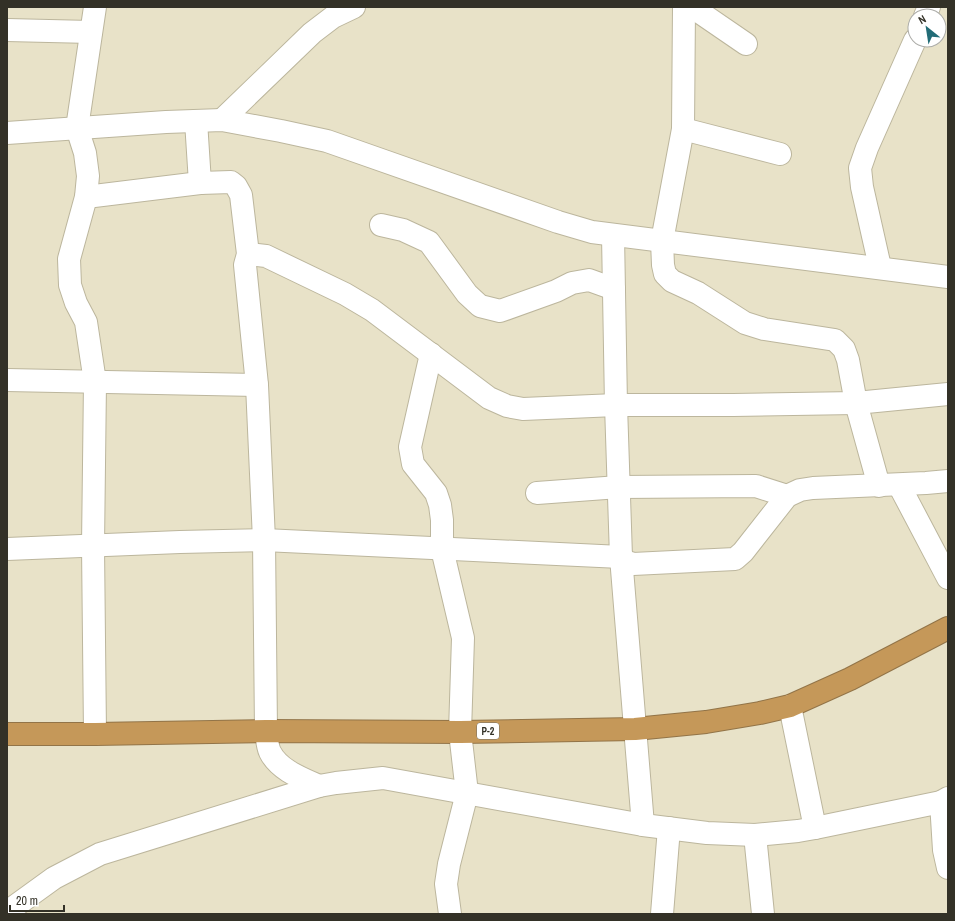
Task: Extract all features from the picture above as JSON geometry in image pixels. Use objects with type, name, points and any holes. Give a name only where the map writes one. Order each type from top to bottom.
[{"type":"highway","name":"P-2","points":[[7,734],[266,731],[460,732],[635,729],[706,722],[790,706],[850,679],[948,628]]},
{"type":"street","points":[[95,7],[77,128],[85,153],[88,176],[86,197],[69,259],[70,285],[76,303],[86,322],[95,382],[93,546],[96,734]]},
{"type":"street","points":[[222,120],[312,33],[333,17],[354,7]]},
{"type":"street","points":[[684,7],[683,129],[662,242],[665,274],[672,281],[698,293],[745,323],[764,329],[835,340],[844,349],[848,360],[856,403],[889,485],[948,578]]},
{"type":"street","points":[[692,7],[746,44]]},
{"type":"street","points":[[7,30],[91,32]]},
{"type":"street","points":[[880,267],[862,187],[860,168],[867,148],[911,48]]},
{"type":"street","points":[[7,133],[222,120],[327,141],[558,222],[592,232],[662,242],[880,267],[947,279]]},
{"type":"street","points":[[196,121],[200,183]]},
{"type":"street","points":[[683,129],[780,154]]},
{"type":"street","points":[[86,197],[200,183],[231,182],[236,186],[241,195],[248,254],[245,265],[257,385],[264,540],[266,731],[270,751],[278,763],[291,773],[318,786]]},
{"type":"street","points":[[380,225],[403,230],[429,242],[467,294],[480,306],[500,311],[556,291],[572,283],[589,280],[614,289]]},
{"type":"street","points":[[613,235],[616,405],[621,558],[643,825]]},
{"type":"street","points":[[248,254],[266,256],[345,294],[372,310],[489,398],[507,406],[523,409],[616,405],[856,403],[948,394]]},
{"type":"street","points":[[431,354],[410,447],[413,464],[436,493],[440,506],[442,520],[442,549],[463,638],[460,732],[467,793],[449,864],[446,884],[450,914]]},
{"type":"street","points":[[7,380],[257,385]]},
{"type":"street","points":[[7,549],[264,540],[621,558],[633,564],[734,559],[742,552],[787,496],[800,490],[813,488],[926,483],[948,480]]},
{"type":"street","points":[[537,493],[619,487],[756,486],[787,496]]},
{"type":"street","points":[[790,706],[815,828]]},
{"type":"street","points":[[7,912],[54,878],[100,854],[318,786],[383,778],[643,825],[707,833],[755,835],[815,828],[944,800],[944,850],[948,868]]},
{"type":"street","points":[[662,914],[669,828]]},
{"type":"street","points":[[755,835],[764,914]]}]
